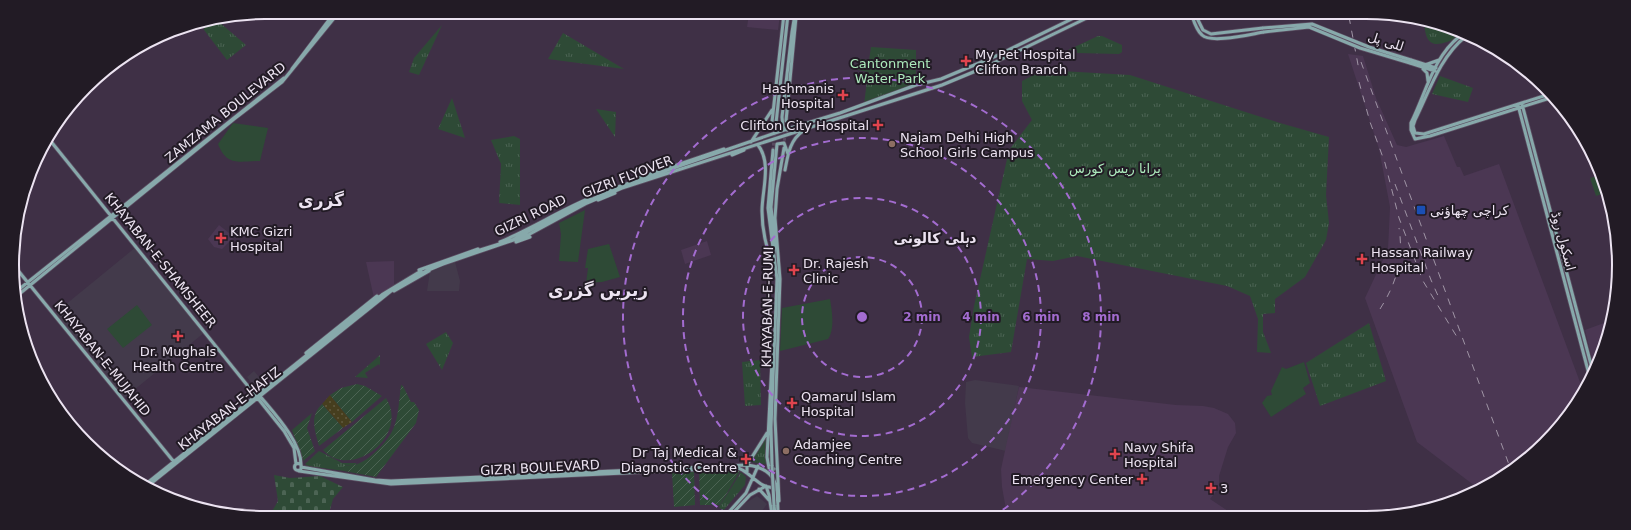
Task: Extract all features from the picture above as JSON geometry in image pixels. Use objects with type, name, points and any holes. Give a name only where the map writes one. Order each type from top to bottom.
[{"type":"main road","name":"ZAMZAMA BOULEVARD","points":[[113,216],[233,117],[282,79],[329,19]]},
{"type":"main road","name":"ZAMZAMA BOULEVARD","points":[[113,216],[282,82],[333,19]]},
{"type":"main road","points":[[782,125],[778,128],[773,126],[773,107],[783,19]]},
{"type":"main road","points":[[776,123],[787,19]]},
{"type":"main road","points":[[782,125],[788,67],[795,19]]},
{"type":"main road","points":[[786,121],[796,19]]},
{"type":"main road","points":[[750,143],[840,114],[916,85],[941,79],[996,56],[1074,19]]},
{"type":"main road","points":[[747,148],[942,85],[983,68],[1085,19]]},
{"type":"main road","name":"للی پل","points":[[1193,19],[1200,33],[1207,38],[1218,39],[1310,27],[1360,48],[1411,62]]},
{"type":"main road","name":"للی پل","points":[[1198,19],[1203,30],[1208,33],[1220,34],[1263,28],[1312,24],[1411,62]]},
{"type":"main road","points":[[785,31],[788,23],[790,22],[788,67]]},
{"type":"main road","points":[[1458,37],[1448,47],[1434,69],[1411,123],[1411,130],[1414,138],[1426,137],[1520,106],[1545,96]]},
{"type":"main road","points":[[1463,39],[1452,50],[1439,71],[1414,124],[1414,131],[1416,133],[1424,134],[1547,99]]},
{"type":"main road","points":[[1028,40],[1031,45]]},
{"type":"main road","points":[[1425,65],[1439,60]]},
{"type":"main road","points":[[1411,62],[1414,65],[1426,70],[1428,85]]},
{"type":"main road","points":[[1411,62],[1425,65],[1439,71]]},
{"type":"main road","points":[[1414,65],[1434,69]]},
{"type":"main road","name":"اسکول روڈ","points":[[1520,106],[1569,293],[1591,365]]},
{"type":"main road","points":[[750,143],[773,107]]},
{"type":"main road","points":[[782,125],[787,130]]},
{"type":"main road","points":[[785,170],[788,154],[795,138],[806,128]]},
{"type":"main road","name":"KHAYABAN-E-SHAMSHEER","points":[[52,142],[258,396]]},
{"type":"main road","points":[[764,142],[772,143],[776,146]]},
{"type":"main road","name":"GIZRI FLYOVER","points":[[321,345],[389,290],[423,270],[512,240],[571,209],[618,187],[750,143]]},
{"type":"main road","name":"GIZRI ROAD","points":[[297,363],[308,350],[371,301],[397,282],[419,270],[524,232],[555,214],[619,185],[728,148],[750,143]]},
{"type":"main road","points":[[776,146],[780,143],[784,143],[788,154]]},
{"type":"main road","points":[[758,145],[765,160],[762,218],[771,258],[776,266]]},
{"type":"main road","points":[[773,254],[775,244],[771,207],[776,146]]},
{"type":"main road","name":"GIZRI FLYOVER","points":[[321,345],[396,287],[426,271],[528,235],[611,193],[747,148]]},
{"type":"main road","name":"GIZRI ROAD","points":[[310,357],[386,297],[430,271],[524,240],[587,205],[615,193],[741,152],[747,148]]},
{"type":"main road","name":"KHAYABAN-E-RUMI","points":[[773,467],[780,279],[776,201],[784,148]]},
{"type":"main road","name":"KHAYABAN-E-RUMI","points":[[773,150],[768,208],[773,254],[776,266],[777,293],[771,427],[773,467]]},
{"type":"main road","points":[[20,288],[113,216]]},
{"type":"main road","name":"KHAYABAN-E-MUJAHID","points":[[19,272],[174,463]]},
{"type":"main road","points":[[21,291],[29,283]]},
{"type":"main road","name":"اسکول روڈ","points":[[1580,331],[1588,370]]},
{"type":"main road","points":[[174,463],[321,345]]},
{"type":"main road","name":"KHAYABAN-E-HAFIZ","points":[[258,396],[310,357],[321,345]]},
{"type":"main road","points":[[774,349],[770,378],[767,461],[773,467],[779,511]]},
{"type":"main road","points":[[258,396],[291,436],[298,451],[301,466],[299,471],[294,469],[296,464],[296,454],[290,439],[258,396]]},
{"type":"main road","points":[[747,474],[747,465],[767,431]]},
{"type":"main road","name":"KHAYABAN-E-HAFIZ","points":[[149,482],[174,463]]},
{"type":"main road","name":"KHAYABAN-E-HAFIZ","points":[[151,483],[174,463]]},
{"type":"main road","name":"GIZRI BOULEVARD","points":[[296,464],[375,480],[391,481],[747,465],[758,466]]},
{"type":"main road","points":[[730,511],[746,493],[758,466],[765,469],[771,476],[776,486],[779,511]]},
{"type":"main road","name":"GIZRI BOULEVARD","points":[[299,471],[391,484],[737,467],[766,486]]},
{"type":"main road","points":[[771,476],[773,467]]},
{"type":"main road","points":[[773,467],[775,511]]},
{"type":"main road","points":[[735,511],[750,495],[759,489],[766,486],[770,488],[776,486]]},
{"type":"main road","points":[[766,486],[772,511]]},
{"type":"main road","points":[[759,489],[770,502]]},
{"type":"shaded area","points":[[748,19],[779,19],[778,30],[747,27]]},
{"type":"shaded area","points":[[1348,54],[1363,56],[1376,98],[1397,145],[1406,147],[1444,136],[1457,167],[1460,167],[1464,176],[1499,164],[1581,385],[1571,402],[1540,439],[1503,470],[1475,486],[1417,442],[1365,298],[1388,249],[1390,207],[1379,149]]},
{"type":"shaded area","name":"KMC Gizri Hospital","points":[[219,225],[234,237],[222,249],[214,247],[208,239]]},
{"type":"shaded area","points":[[707,241],[711,255],[685,264],[681,250]]},
{"type":"shaded area","points":[[136,247],[205,332],[123,399],[54,314]]},
{"type":"shaded area","points":[[394,261],[394,285],[374,298],[366,262]]},
{"type":"shaded area","points":[[455,262],[460,281],[459,291],[427,291],[430,271]]},
{"type":"shaded area","points":[[1605,323],[1592,360],[1585,330]]},
{"type":"shaded area","points":[[254,371],[265,384],[259,389],[255,388],[247,377]]},
{"type":"shaded area","points":[[975,380],[1019,386],[1006,451],[972,443],[968,438],[965,403],[966,382]]},
{"type":"shaded area","name":"Navy Shifa Hospital","points":[[1019,387],[1176,405],[1203,406],[1214,408],[1228,414],[1235,423],[1236,433],[1228,447],[1219,476],[1219,488],[1210,499],[1228,511],[1006,511],[1002,487],[1001,469]]},
{"type":"shaded area","points":[[757,496],[767,504],[762,511],[737,511],[744,504]]},
{"type":"green space","points":[[221,23],[246,45],[227,60],[204,30],[205,26]]},
{"type":"green space","points":[[442,25],[419,75],[409,72],[414,58]]},
{"type":"green space","points":[[1425,26],[1458,37],[1444,43],[1434,44],[1427,37]]},
{"type":"green space","points":[[563,33],[624,69],[548,59]]},
{"type":"green space","points":[[1098,36],[1102,36],[1122,45],[1122,52],[1119,54],[1077,53],[1077,50],[1068,50]]},
{"type":"green space","name":"Cantonment Water Park","points":[[871,47],[916,50],[916,85],[864,105],[868,72],[858,70],[860,59],[869,60]]},
{"type":"green space","name":"پرانا ریس کورس","points":[[1044,70],[1130,75],[1280,123],[1329,137],[1326,195],[1329,223],[1326,240],[1305,277],[1275,299],[1275,313],[1263,314],[1263,332],[1271,353],[1257,352],[1258,319],[1250,296],[1227,286],[1077,256],[1053,261],[1027,259],[1011,352],[972,357],[969,337],[974,306],[1009,150],[1032,120],[1022,101],[1022,81]]},
{"type":"green space","points":[[1440,76],[1473,88],[1468,102],[1432,94]]},
{"type":"green space","points":[[452,98],[465,138],[438,129]]},
{"type":"green space","points":[[596,109],[616,112],[615,137]]},
{"type":"green space","points":[[233,123],[268,128],[260,161],[240,162],[234,161],[225,156],[218,144]]},
{"type":"green space","points":[[514,136],[520,139],[520,205],[499,203],[501,164],[491,140]]},
{"type":"green space","points":[[1595,177],[1602,194],[1596,196],[1590,178]]},
{"type":"green space","points":[[585,210],[578,262],[559,261],[561,234],[559,223]]},
{"type":"green space","points":[[609,244],[620,277],[602,282],[586,283],[588,268],[585,268],[588,249]]},
{"type":"green space","points":[[830,299],[832,330],[828,339],[780,351],[782,308]]},
{"type":"green space","points":[[137,305],[152,325],[123,348],[107,329]]},
{"type":"green space","points":[[1369,323],[1386,381],[1320,406],[1306,363]]},
{"type":"green space","points":[[446,332],[453,343],[442,370],[426,344]]},
{"type":"green space","points":[[380,355],[380,366],[379,364],[365,373],[368,378],[355,377]]},
{"type":"green space","points":[[760,360],[761,405],[745,406],[742,362]]},
{"type":"green space","points":[[1304,362],[1310,383],[1303,388],[1306,394],[1271,417],[1262,403],[1267,396],[1272,395],[1271,391],[1282,367],[1286,369]]},
{"type":"green space","points":[[357,384],[365,386],[382,396],[352,422],[330,395],[341,388]]},
{"type":"green space","points":[[401,385],[403,386],[411,402],[414,402],[419,410],[416,423],[376,477],[344,471],[344,465],[355,465],[365,460],[381,447],[387,439],[395,424],[399,407]]},
{"type":"green space","points":[[386,398],[391,412],[390,427],[384,439],[374,450],[362,457],[348,460],[335,458],[323,450]]},
{"type":"green space","points":[[322,404],[343,428],[319,446],[314,419],[315,414]]},
{"type":"green space","points":[[312,413],[307,428],[315,451],[303,461],[292,430]]},
{"type":"green space","points":[[764,438],[766,439],[766,464],[751,462]]},
{"type":"green space","points":[[319,451],[342,463],[357,463],[353,466],[345,465],[344,471],[308,466],[305,464]]},
{"type":"green space","points":[[734,469],[740,471],[720,505],[700,505],[699,471]]},
{"type":"green space","points":[[694,471],[695,505],[674,507],[672,473]]},
{"type":"green space","points":[[741,472],[746,477],[745,485],[723,511],[719,507]]},
{"type":"green space","points":[[274,475],[290,478],[320,476],[343,487],[333,499],[330,511],[272,511],[278,501]]},
{"type":"sand","points":[[330,395],[352,422],[343,428],[322,404]]},
{"type":"tunnel","points":[[784,145],[786,121]]},
{"type":"tunnel","points":[[773,150],[775,126]]},
{"type":"railway","points":[[1349,19],[1359,70]]},
{"type":"railway","points":[[1361,62],[1509,465]]},
{"type":"railway","points":[[1359,82],[1370,122],[1385,163],[1399,218],[1423,281],[1457,337]]},
{"type":"railway","points":[[1395,184],[1439,298]]},
{"type":"railway","points":[[1380,309],[1386,300],[1397,271],[1400,250],[1399,228]]},
{"type":"place","name":"My Pet Hospital Clifton Branch","points":[[966,61]]},
{"type":"place","name":"Hashmanis Hospital","points":[[843,95]]},
{"type":"place","name":"Clifton City Hospital","points":[[878,125]]},
{"type":"place","name":"Najam Delhi High School Girls Campus","points":[[892,144]]},
{"type":"place","name":"کراچی چھاؤنی","points":[[1421,210]]},
{"type":"place","name":"KMC Gizri Hospital","points":[[221,238]]},
{"type":"place","name":"Hassan Railway Hospital","points":[[1362,259]]},
{"type":"place","name":"Dr. Rajesh Clinic","points":[[794,270]]},
{"type":"place","name":"Dr. Mughals Health Centre","points":[[178,336]]},
{"type":"place","name":"Qamarul Islam Hospital","points":[[792,403]]},
{"type":"place","name":"Adamjee Coaching Centre","points":[[786,451]]},
{"type":"place","name":"Navy Shifa Hospital","points":[[1115,454]]},
{"type":"place","name":"Dr Taj Medical & Diagnostic Centre","points":[[746,459]]},
{"type":"place","name":"Emergency Center","points":[[1142,479]]},
{"type":"place","name":"3","points":[[1211,488]]},
{"type":"district","name":"گزری","points":[[321,200]]},
{"type":"district","name":"دہلی کالونی","points":[[935,238]]},
{"type":"district","name":"زیریں گزری","points":[[598,290]]}]
